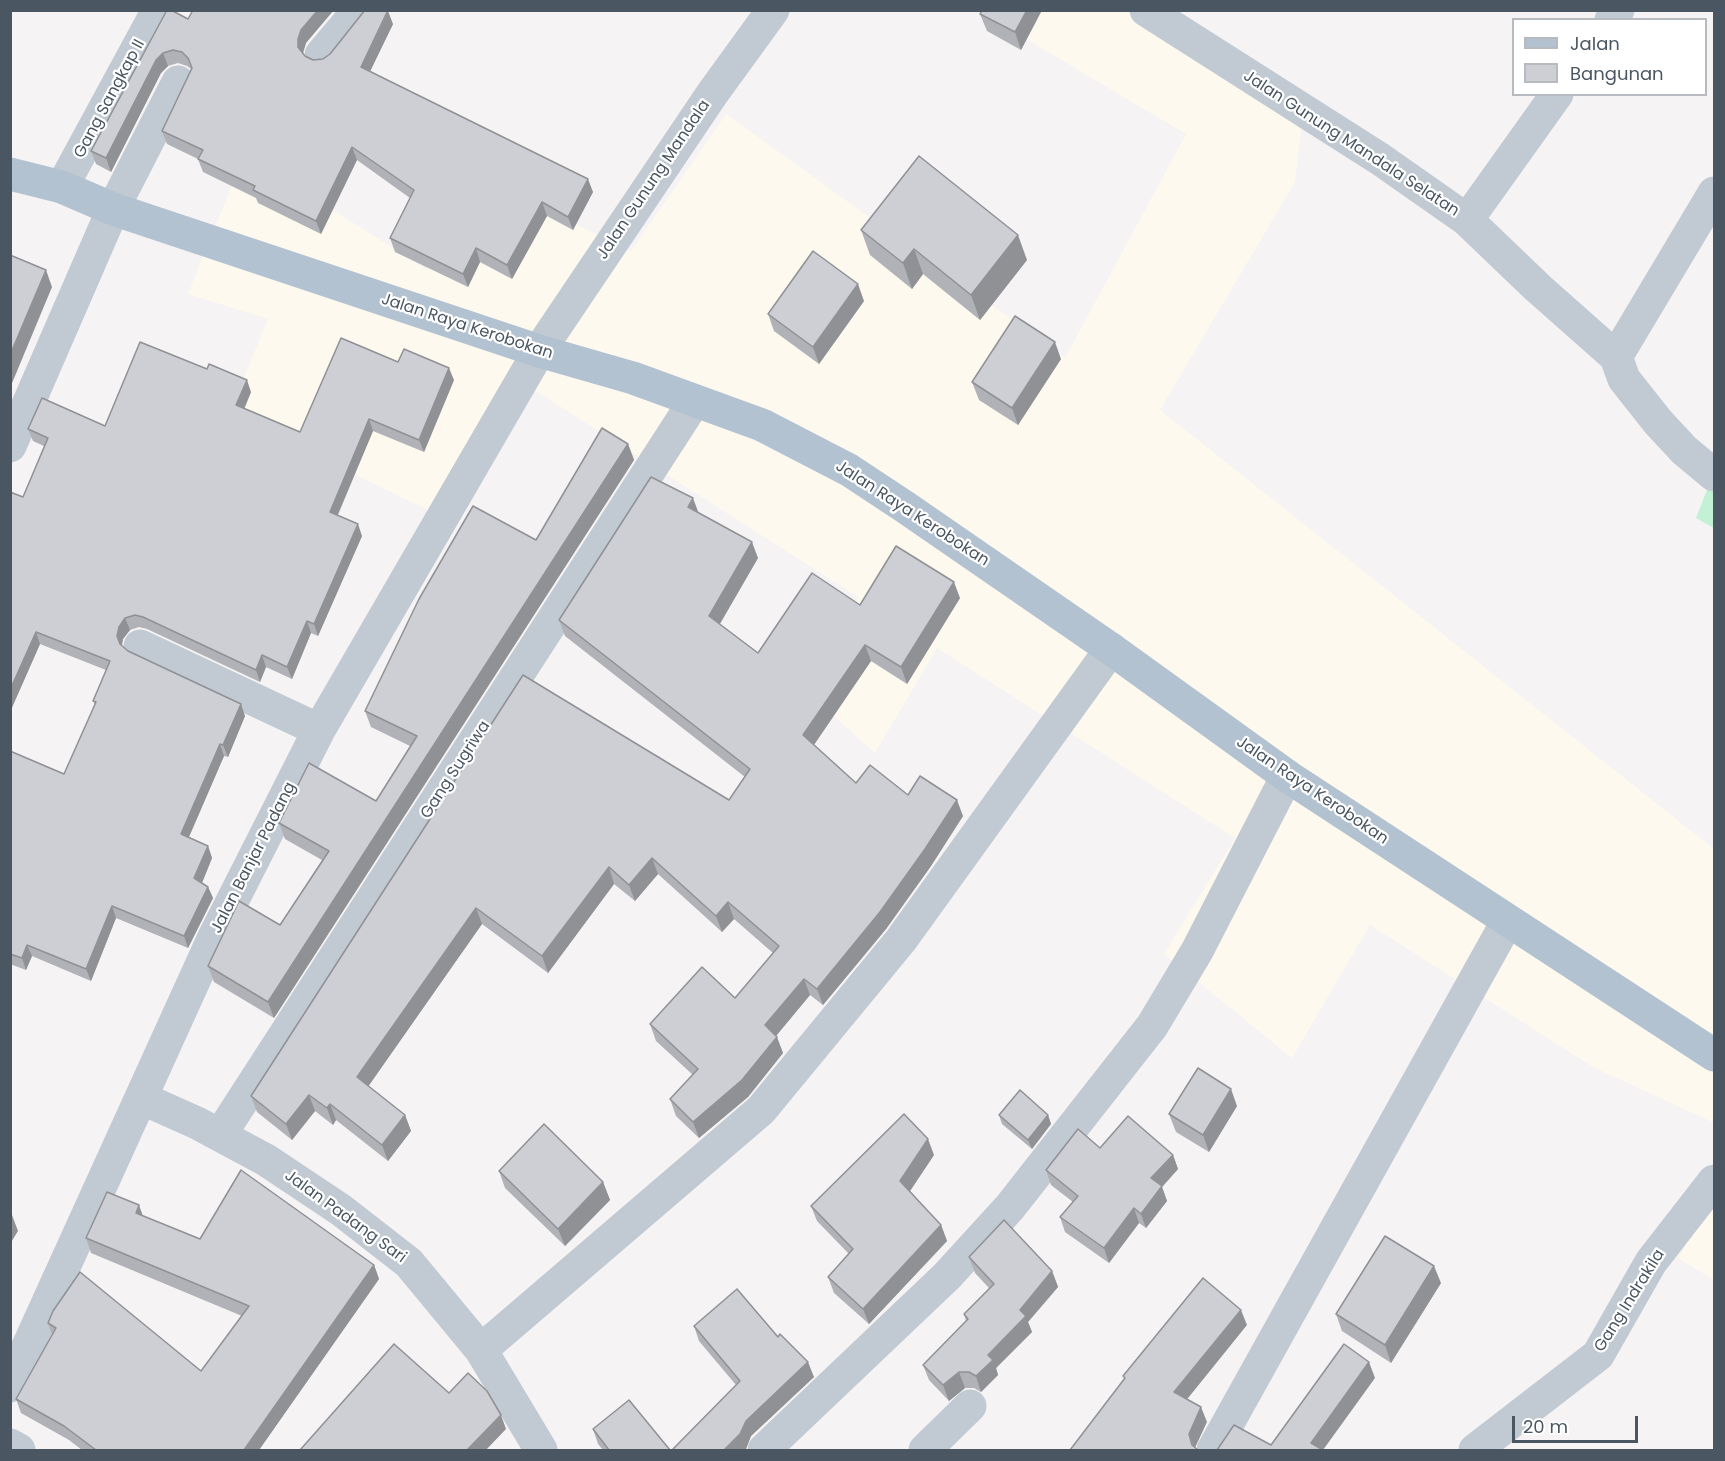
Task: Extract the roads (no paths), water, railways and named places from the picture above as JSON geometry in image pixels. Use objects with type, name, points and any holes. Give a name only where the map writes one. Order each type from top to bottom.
[{"type":"main road","name":"Jalan Raya Kerobokan","points":[[10,174],[63,187],[113,209],[539,351],[633,378],[762,424],[849,470],[1111,649],[1287,776],[1507,922],[1714,1055]]},
{"type":"street","name":"Gang Sangkap II","points":[[63,187],[158,10]]},
{"type":"street","points":[[321,55],[359,10]]},
{"type":"street","name":"Jalan Gunung Mandala","points":[[539,351],[712,94],[773,10]]},
{"type":"street","name":"Jalan Gunung Mandala Selatan","points":[[1146,10],[1380,159],[1467,220],[1538,288],[1616,357],[1624,379],[1658,422],[1684,450],[1714,474]]},
{"type":"street","points":[[10,446],[113,209],[178,82]]},
{"type":"street","points":[[1467,220],[1556,96]]},
{"type":"street","points":[[1616,357],[1714,193]]},
{"type":"street","name":"Jalan Banjar Padang","points":[[10,1386],[213,939],[319,730],[539,351]]},
{"type":"street","name":"Gang Sugriwa","points":[[224,1129],[688,411]]},
{"type":"street","points":[[140,646],[319,730]]},
{"type":"street","points":[[481,1350],[761,1110],[901,940],[1111,649]]},
{"type":"street","points":[[764,1450],[947,1275],[1010,1207],[1152,1026],[1197,951],[1287,776]]},
{"type":"street","points":[[1213,1450],[1507,922]]},
{"type":"street","name":"Jalan Padang Sari","points":[[141,1098],[197,1123],[266,1160],[340,1210],[409,1263],[481,1350],[534,1447]]},
{"type":"street","name":"Gang Indrakila","points":[[1475,1450],[1598,1355],[1651,1262],[1714,1181]]},
{"type":"street","points":[[925,1450],[970,1406]]},
{"type":"street","points":[[10,1445],[19,1450]]}]
